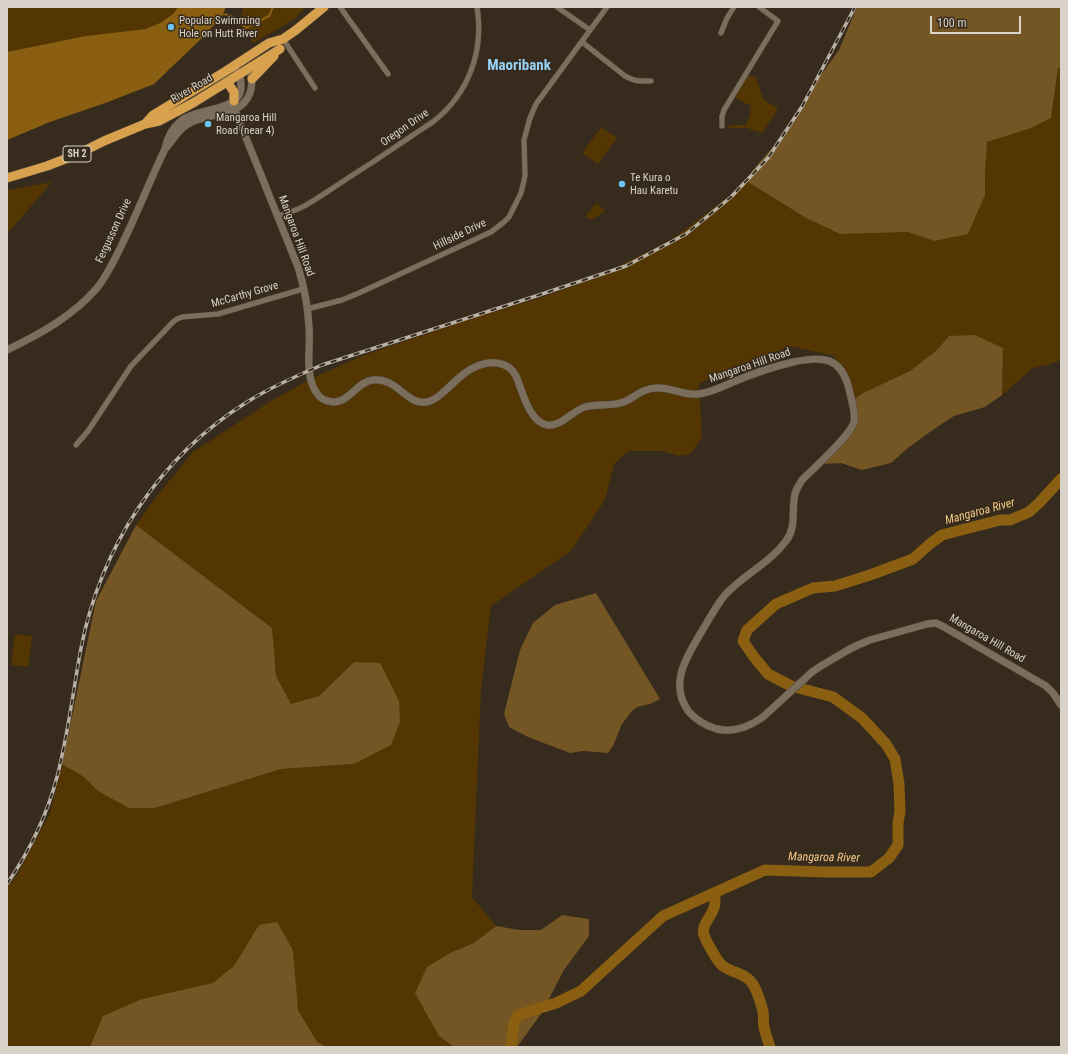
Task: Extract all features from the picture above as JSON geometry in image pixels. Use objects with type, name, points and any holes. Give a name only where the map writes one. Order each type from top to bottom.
[{"type":"highway","name":"SH 2","points":[[237,70],[243,60],[269,43],[283,39],[324,7]]},
{"type":"highway","points":[[252,79],[272,60],[280,49],[283,39]]},
{"type":"highway","name":"SH 2","points":[[248,69],[280,49]]},
{"type":"highway","name":"River Road","points":[[145,124],[153,115],[237,70],[248,69]]},
{"type":"highway","name":"River Road","points":[[7,178],[47,166],[145,124],[159,121],[227,82],[237,70]]},
{"type":"highway","points":[[227,82],[234,92],[233,105]]},
{"type":"street","points":[[340,7],[388,74]]},
{"type":"street","name":"Oregon Drive","points":[[278,216],[306,205],[434,121],[447,108],[462,89],[470,74],[475,58],[479,28],[477,7]]},
{"type":"street","points":[[557,7],[590,30]]},
{"type":"street","name":"Hillside Drive","points":[[307,309],[342,300],[359,293],[491,232],[504,222],[512,211],[523,187],[525,175],[524,140],[533,110],[541,96],[608,7]]},
{"type":"street","points":[[721,33],[725,21],[734,7]]},
{"type":"street","points":[[722,126],[722,116],[724,110],[778,21],[759,7]]},
{"type":"street","points":[[283,39],[315,88]]},
{"type":"street","points":[[582,42],[632,80],[651,81]]},
{"type":"street","points":[[243,60],[252,79]]},
{"type":"street","points":[[233,105],[241,93],[241,79],[237,70]]},
{"type":"street","name":"Fergusson Drive","points":[[7,350],[38,334],[64,317],[78,307],[97,288],[111,267],[134,220],[165,149],[166,139],[170,133],[181,120],[199,112],[242,104],[250,92],[252,79]]},
{"type":"street","name":"Mangaroa Hill Road","points":[[233,105],[298,267],[307,309],[310,333],[309,370],[315,390],[324,400],[340,402],[347,398],[366,381],[380,380],[395,386],[414,400],[426,403],[434,400],[467,371],[484,364],[498,363],[506,366],[514,372],[529,409],[534,417],[541,423],[554,425],[584,407],[624,402],[639,392],[647,389],[657,388],[690,394],[699,394],[768,369],[819,358],[828,360],[836,365],[842,372],[847,382],[855,418],[853,426],[802,480],[797,488],[792,528],[789,537],[778,551],[732,588],[720,602],[691,649],[683,666],[679,684],[681,696],[686,708],[702,723],[720,730],[739,729],[750,725],[762,717],[804,679],[821,666],[858,645],[918,626],[936,624],[950,630],[1046,686],[1061,705]]},
{"type":"street","name":"McCarthy Grove","points":[[76,445],[88,431],[135,362],[172,322],[182,317],[218,314],[303,288]]},
{"type":"shaded area","points":[[7,7],[178,7],[173,14],[160,23],[146,29],[58,42],[7,52]]},
{"type":"shaded area","points":[[178,7],[226,7],[222,16],[202,38],[154,84],[50,122],[7,140],[7,52],[86,36],[146,29],[160,23],[173,14]]},
{"type":"shaded area","points":[[243,7],[305,7],[295,19],[253,43],[241,21]]},
{"type":"shaded area","points":[[857,7],[1061,7],[1061,68],[1058,68],[1051,118],[1031,128],[987,142],[985,195],[968,234],[934,241],[908,232],[840,234],[806,218],[748,182],[752,171],[780,139],[807,101],[805,97],[839,50]]},
{"type":"shaded area","points":[[1058,68],[1061,68],[1061,360],[1033,368],[1002,395],[1003,348],[949,336],[937,350],[910,371],[863,393],[853,400],[852,387],[834,356],[790,346],[725,371],[699,384],[702,438],[690,454],[679,456],[662,451],[629,451],[614,464],[605,500],[571,551],[491,606],[481,690],[472,897],[496,926],[474,943],[450,953],[439,1036],[454,1047],[7,1047],[7,888],[17,875],[50,813],[62,764],[85,777],[98,791],[155,808],[281,769],[354,764],[354,662],[319,696],[291,704],[276,676],[272,628],[136,525],[152,502],[193,452],[271,401],[312,378],[367,354],[482,315],[540,298],[593,279],[671,240],[748,182],[806,218],[840,233],[908,232],[934,241],[985,195],[987,142],[1051,118]]},
{"type":"shaded area","points":[[748,76],[756,77],[763,99],[778,109],[762,133],[747,128],[729,128],[729,125],[746,125],[750,115],[751,106],[735,98]]},
{"type":"shaded area","points":[[601,127],[617,138],[598,164],[582,153]]},
{"type":"shaded area","points":[[52,182],[7,234],[7,190]]},
{"type":"shaded area","points":[[596,203],[604,209],[604,212],[593,219],[589,219],[586,216]]},
{"type":"shaded area","points":[[975,335],[1003,348],[1002,395],[985,407],[954,416],[908,448],[891,463],[862,470],[841,463],[821,464],[852,425],[853,400],[863,393],[910,371],[937,350],[949,336]]},
{"type":"shaded area","points":[[136,525],[272,628],[276,676],[291,704],[319,696],[354,662],[380,663],[399,701],[400,722],[391,745],[354,764],[281,769],[155,808],[129,808],[98,791],[84,777],[62,764],[96,601]]},
{"type":"shaded area","points":[[596,593],[660,699],[650,704],[637,707],[632,711],[622,724],[613,746],[608,753],[583,751],[570,753],[528,737],[509,727],[504,714],[520,650],[533,623],[555,605]]},
{"type":"shaded area","points":[[15,634],[32,636],[28,667],[11,665]]},
{"type":"shaded area","points":[[562,915],[589,919],[589,936],[564,970],[541,1014],[517,1047],[454,1047],[439,1036],[415,993],[427,967],[450,953],[474,943],[496,926],[520,930],[541,930]]},
{"type":"shaded area","points":[[277,922],[293,950],[298,1010],[317,1042],[326,1047],[90,1047],[103,1016],[142,999],[213,983],[234,966],[259,925]]},
{"type":"waterway","points":[[222,14],[233,17],[246,28],[269,16],[273,7]]},
{"type":"waterway","name":"Mangaroa River","points":[[511,1047],[514,1023],[518,1015],[556,1003],[581,991],[663,916],[765,870],[871,872],[889,858],[898,845],[898,823],[900,812],[899,784],[895,759],[886,744],[862,718],[833,697],[791,686],[768,674],[743,641],[747,630],[776,604],[813,588],[835,586],[913,559],[942,535],[1000,520],[1010,520],[1029,512],[1061,479]]},
{"type":"waterway","points":[[714,893],[714,906],[705,925],[704,935],[718,961],[727,968],[746,977],[754,986],[763,1011],[764,1027],[770,1047]]},
{"type":"railway","points":[[7,884],[30,846],[43,819],[53,791],[64,745],[81,648],[90,611],[103,575],[119,540],[138,508],[161,477],[187,449],[215,424],[247,402],[312,369],[626,266],[686,234],[731,197],[768,158],[803,105],[855,7]]},
{"type":"place","name":"Popular Swimming Hole on Hutt River","points":[[171,27]]},
{"type":"place","name":"Mangaroa Hill Road (near 4)","points":[[208,124]]},
{"type":"place","name":"Te Kura o Hau Karetu","points":[[622,184]]},
{"type":"district","name":"Maoribank","points":[[519,66]]}]
